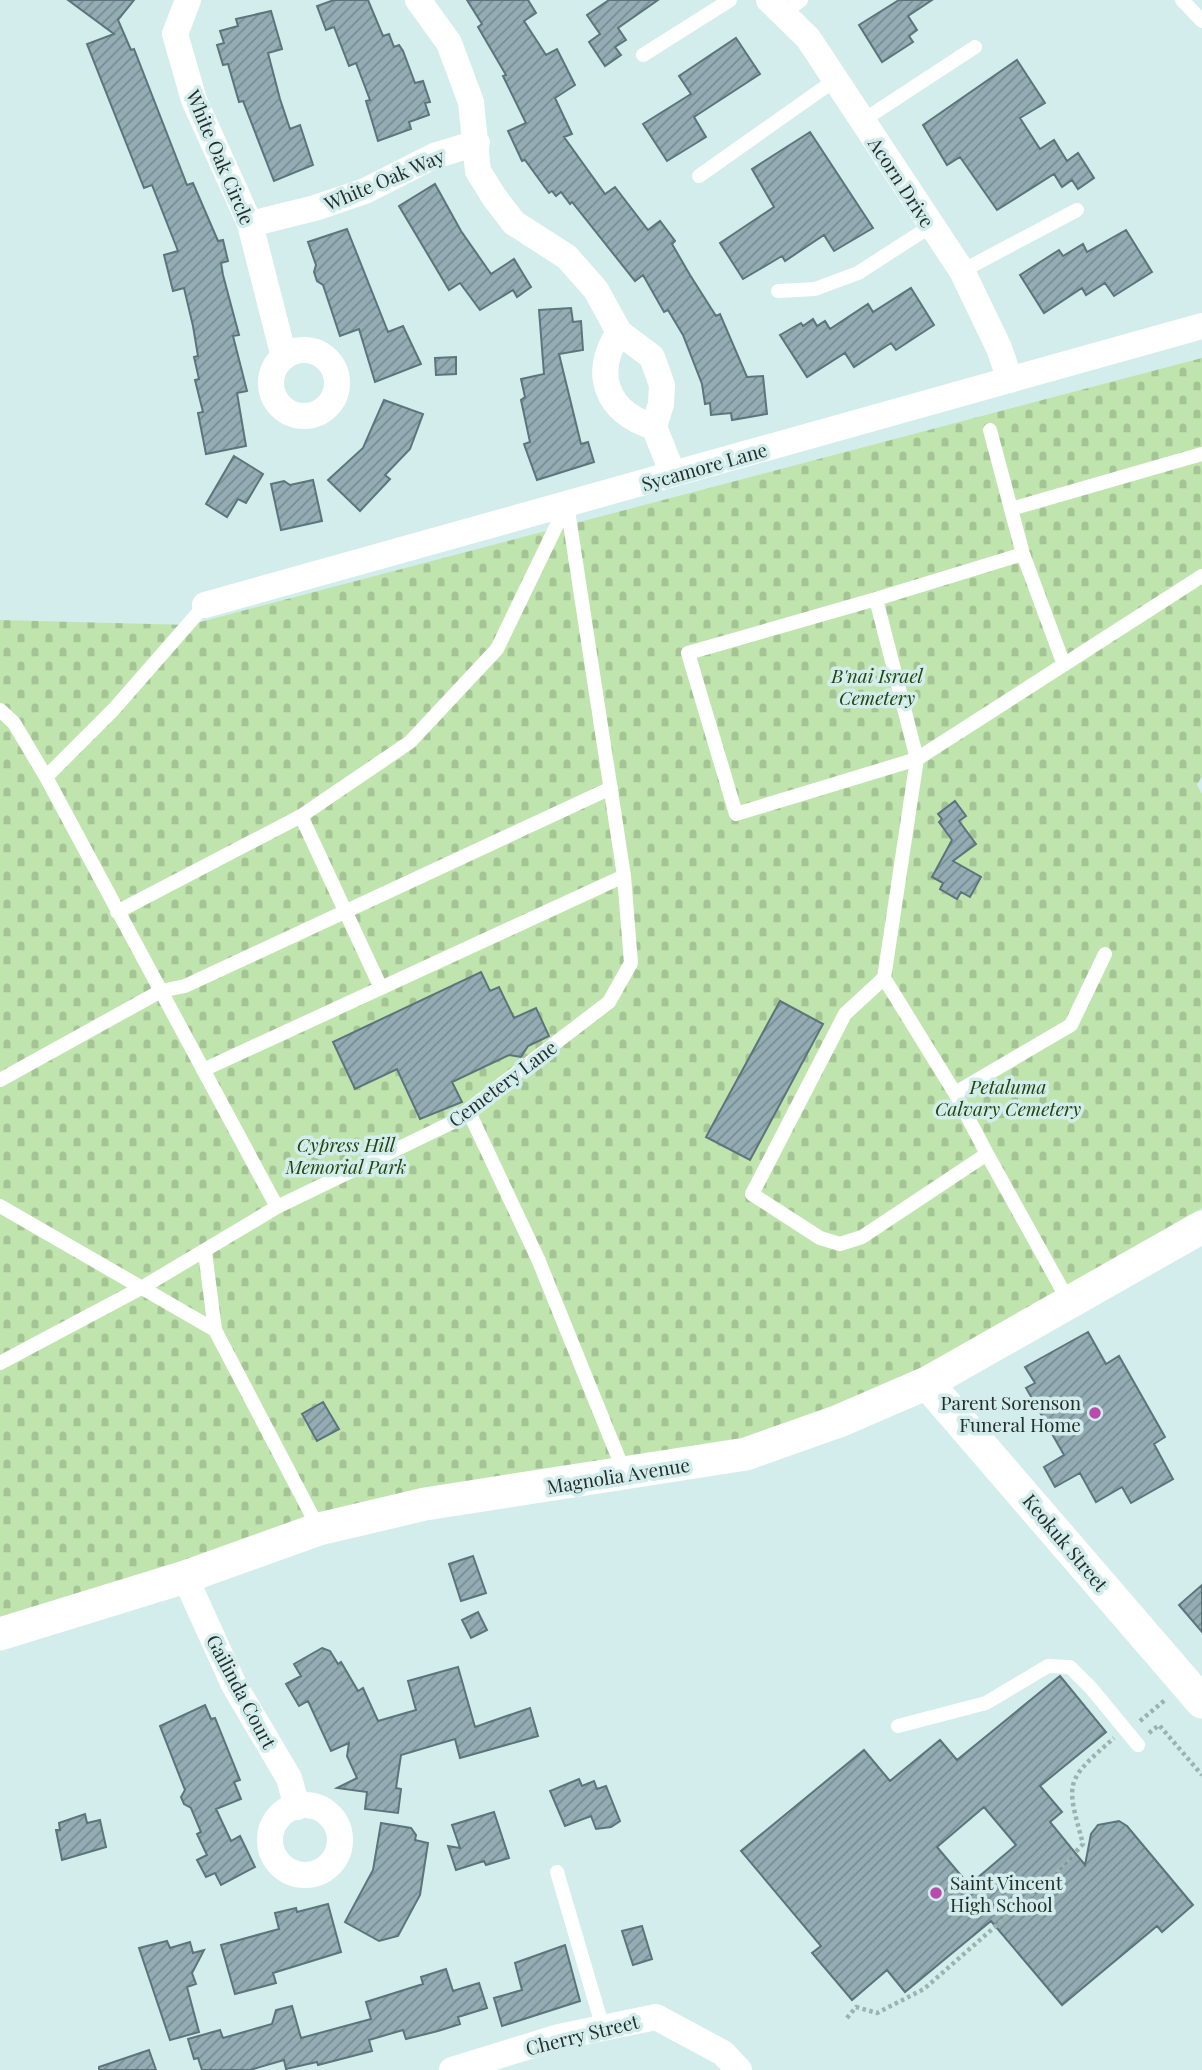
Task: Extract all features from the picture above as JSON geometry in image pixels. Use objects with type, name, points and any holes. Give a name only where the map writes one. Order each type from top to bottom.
[{"type":"street","name":"White Oak Circle","points":[[188,0],[176,34],[183,60],[194,100],[250,224],[284,356]]},
{"type":"street","points":[[418,0],[449,43],[471,102],[478,171],[494,197],[514,223],[567,257],[596,290],[619,332],[652,357],[662,386],[661,404],[654,427],[673,474]]},
{"type":"street","name":"Acorn Drive","points":[[784,4],[961,271],[999,348],[1010,380]]},
{"type":"street","name":"White Oak Way","points":[[250,224],[315,208],[352,195],[415,164],[477,143]]},
{"type":"street","name":"Sycamore Lane","points":[[205,606],[1202,326]]},
{"type":"street","points":[[619,332],[608,349],[604,375],[609,392],[620,409],[638,422],[654,427]]},
{"type":"street","name":"Magnolia Avenue","points":[[0,1634],[185,1577],[319,1529],[425,1504],[625,1475],[746,1454],[839,1421],[927,1383],[1202,1227]]},
{"type":"street","name":"Keokuk Street","points":[[927,1383],[1202,1702]]},
{"type":"street","name":"Gailinda Court","points":[[185,1577],[234,1685],[289,1777],[297,1807]]},
{"type":"street","name":"Cherry Street","points":[[452,2070],[559,2037],[656,2017],[723,2053],[739,2070]]},
{"type":"lane","points":[[643,55],[730,0]]},
{"type":"lane","points":[[1182,0],[1202,21]]},
{"type":"lane","points":[[862,121],[975,47]]},
{"type":"lane","points":[[699,176],[835,80]]},
{"type":"lane","points":[[961,271],[1077,209]]},
{"type":"lane","points":[[778,291],[815,289],[858,273],[932,226]]},
{"type":"lane","points":[[990,430],[1023,554],[1063,665]]},
{"type":"lane","points":[[1011,509],[1202,454]]},
{"type":"lane","points":[[117,912],[301,816],[410,743],[497,649],[567,504]]},
{"type":"lane","name":"Cemetery Lane","points":[[0,1363],[143,1287],[277,1207],[451,1123],[609,1002],[631,962],[624,876],[567,504]]},
{"type":"lane","points":[[1023,554],[688,653],[736,814],[917,759],[1202,576]]},
{"type":"lane","points":[[876,599],[917,759],[884,978],[845,1014],[752,1194],[820,1238],[841,1244],[862,1237],[987,1154]]},
{"type":"lane","points":[[46,777],[114,709],[205,606]]},
{"type":"lane","points":[[0,710],[14,723],[46,777],[277,1207]]},
{"type":"lane","points":[[0,1080],[160,991],[185,986],[611,788]]},
{"type":"lane","points":[[301,816],[381,988]]},
{"type":"lane","points":[[203,1070],[624,876]]},
{"type":"lane","points":[[955,1093],[1070,1025],[1105,954]]},
{"type":"lane","points":[[884,978],[955,1093],[1069,1302]]},
{"type":"lane","points":[[468,1110],[538,1259],[625,1475]]},
{"type":"lane","points":[[2,1210],[143,1287],[215,1330]]},
{"type":"lane","points":[[205,1252],[215,1330],[319,1529]]},
{"type":"lane","points":[[898,1726],[986,1703],[1048,1666],[1070,1667],[1138,1745]]},
{"type":"lane","points":[[557,1872],[603,2028]]},
{"type":"path","points":[[1167,1698],[1139,1722],[1150,1734],[1159,1725],[1202,1775]]},
{"type":"path","points":[[847,2018],[856,2007],[877,2012],[924,1989],[1055,1874],[1083,1844],[1071,1798],[1077,1770],[1118,1736]]},
{"type":"green space","points":[[1202,358],[1202,776],[1197,785],[1202,794],[1202,1208],[913,1374],[811,1422],[0,1624],[0,620],[189,625]]},
{"type":"building","points":[[68,0],[134,0],[118,20],[131,50],[134,49],[187,185],[193,183],[218,241],[223,240],[228,261],[221,263],[239,335],[233,336],[247,391],[237,393],[246,446],[206,454],[198,413],[203,412],[195,380],[199,379],[194,357],[198,356],[193,326],[184,288],[173,291],[164,255],[178,251],[152,185],[144,188],[87,44],[114,34]]},
{"type":"building","points":[[334,0],[368,0],[383,36],[389,34],[394,47],[399,45],[415,83],[423,81],[430,102],[425,103],[429,115],[409,122],[411,129],[378,141],[366,101],[370,100],[356,63],[349,66],[334,27],[326,30],[317,6]]},
{"type":"building","points":[[467,0],[528,0],[536,13],[524,21],[546,55],[557,49],[575,85],[555,98],[572,134],[564,137],[605,194],[615,187],[648,230],[660,221],[675,241],[672,244],[690,275],[716,316],[720,314],[747,377],[763,376],[767,414],[732,420],[731,413],[711,415],[710,403],[705,404],[702,384],[683,335],[668,310],[664,312],[643,275],[635,281],[572,202],[570,204],[561,192],[556,196],[552,191],[549,193],[525,160],[522,161],[508,131],[526,123],[503,76],[506,75],[478,27],[482,24]]},
{"type":"building","points":[[609,0],[658,0],[618,28],[626,40],[615,47],[621,55],[605,66],[589,42],[600,34],[587,15]]},
{"type":"building","points":[[899,0],[932,0],[908,16],[917,30],[909,36],[913,42],[882,62],[859,25]]},
{"type":"building","points":[[271,11],[282,49],[268,53],[280,99],[290,129],[300,125],[313,165],[274,181],[243,101],[239,102],[228,64],[223,65],[217,45],[224,43],[220,31],[238,26],[236,19]]},
{"type":"building","points":[[736,38],[760,74],[694,117],[706,137],[667,161],[643,124],[691,94],[679,76]]},
{"type":"building","points":[[1017,60],[1045,103],[1020,118],[1040,149],[1054,140],[1067,161],[1078,153],[1094,178],[1078,189],[1072,180],[1062,187],[1054,174],[997,210],[960,157],[947,165],[923,125]]},
{"type":"building","points":[[810,132],[873,228],[834,251],[824,235],[785,261],[782,256],[743,279],[720,243],[774,207],[752,169]]},
{"type":"building","points":[[435,184],[461,231],[491,274],[514,259],[531,287],[517,297],[513,290],[480,310],[460,283],[449,290],[399,206]]},
{"type":"building","points":[[347,229],[388,332],[403,326],[421,364],[375,382],[359,329],[340,336],[323,285],[317,281],[314,272],[316,265],[308,242]]},
{"type":"building","points":[[1126,230],[1152,272],[1114,296],[1105,283],[1086,295],[1082,288],[1044,313],[1020,275],[1059,250],[1063,256],[1083,244],[1087,252]]},
{"type":"building","points":[[911,288],[934,325],[896,350],[891,343],[854,367],[845,353],[807,377],[780,335],[813,319],[817,326],[825,321],[830,329],[868,304],[873,312]]},
{"type":"building","points":[[571,308],[573,322],[581,321],[583,350],[559,354],[581,444],[588,442],[594,462],[537,480],[524,444],[530,442],[521,400],[525,397],[521,379],[544,374],[539,310]]},
{"type":"building","points":[[456,357],[456,374],[436,375],[435,358]]},
{"type":"building","points":[[384,400],[423,414],[410,449],[385,475],[390,479],[360,511],[328,480],[363,448]]},
{"type":"building","points":[[234,456],[263,474],[246,503],[238,499],[227,517],[206,504]]},
{"type":"building","points":[[313,480],[322,521],[281,530],[271,484],[284,481],[290,485]]},
{"type":"building","points":[[955,801],[966,816],[959,821],[976,844],[953,861],[981,877],[970,897],[961,892],[957,899],[940,889],[943,883],[932,877],[952,840],[939,822],[942,819],[938,814]]},
{"type":"building","points":[[481,972],[490,991],[499,987],[514,1018],[536,1008],[549,1036],[528,1046],[521,1057],[509,1055],[452,1082],[462,1102],[420,1119],[397,1069],[355,1089],[333,1042]]},
{"type":"building","points":[[780,1001],[823,1024],[750,1160],[706,1137]]},
{"type":"building","name":"Parent Sorenson Funeral Home","points":[[1088,1332],[1106,1364],[1119,1356],[1165,1437],[1154,1444],[1173,1479],[1131,1503],[1122,1487],[1096,1502],[1080,1473],[1055,1487],[1044,1467],[1064,1455],[1026,1388],[1035,1383],[1025,1367]]},
{"type":"building","points":[[323,1402],[339,1429],[317,1441],[302,1414]]},
{"type":"building","points":[[473,1556],[486,1593],[461,1601],[449,1564]]},
{"type":"building","points":[[1202,1585],[1202,1632],[1179,1605]]},
{"type":"building","points":[[478,1612],[487,1630],[471,1638],[462,1620]]},
{"type":"building","points":[[322,1648],[330,1651],[338,1664],[341,1662],[358,1691],[363,1688],[378,1721],[416,1710],[408,1681],[458,1667],[475,1727],[530,1708],[538,1736],[460,1758],[455,1739],[401,1755],[396,1788],[401,1789],[398,1813],[365,1809],[367,1792],[337,1788],[357,1778],[347,1756],[349,1743],[331,1751],[308,1701],[299,1706],[286,1684],[301,1676],[294,1664]]},
{"type":"building","points":[[1060,1676],[1106,1732],[1040,1786],[1062,1812],[1050,1822],[1085,1865],[1091,1834],[1098,1825],[1119,1821],[1127,1826],[1193,1905],[1162,1932],[1157,1926],[1062,2005],[991,1921],[905,1992],[887,1970],[852,2000],[812,1953],[821,1946],[741,1851],[864,1750],[890,1781],[940,1740],[957,1760]],"holes":[[[984,1807],[1016,1845],[969,1885],[937,1847]]]},
{"type":"building","points":[[205,1705],[211,1719],[215,1718],[240,1780],[234,1782],[241,1799],[216,1809],[231,1841],[240,1836],[255,1867],[221,1885],[215,1873],[206,1877],[197,1860],[207,1855],[197,1834],[201,1832],[191,1808],[184,1804],[181,1797],[185,1790],[160,1726]]},
{"type":"building","points":[[579,1779],[582,1786],[594,1781],[597,1789],[606,1786],[620,1821],[611,1827],[596,1829],[591,1816],[565,1826],[550,1791]]},
{"type":"building","points":[[494,1812],[509,1858],[486,1865],[484,1861],[456,1870],[448,1846],[460,1848],[452,1825]]},
{"type":"building","points":[[85,1814],[87,1823],[100,1820],[106,1847],[62,1860],[56,1830],[60,1830],[59,1823]]},
{"type":"building","points":[[381,1823],[411,1828],[416,1835],[415,1840],[428,1843],[420,1895],[398,1936],[379,1941],[345,1922],[373,1870]]},
{"type":"building","points":[[328,1904],[341,1952],[273,1973],[276,1983],[235,1994],[221,1945],[279,1929],[275,1913],[296,1908],[297,1912]]},
{"type":"building","points":[[642,1926],[652,1959],[633,1965],[622,1931]]},
{"type":"building","points":[[167,1941],[170,1948],[190,1942],[193,1953],[204,1950],[192,1973],[196,1984],[187,1987],[199,2032],[170,2040],[139,1948]]},
{"type":"building","points":[[565,1945],[580,2001],[502,2026],[494,1998],[522,1990],[515,1963]]},
{"type":"building","points":[[446,1969],[453,1991],[479,1983],[487,2008],[458,2017],[460,2024],[438,2031],[406,2039],[403,2030],[369,2040],[372,2051],[318,2065],[317,2062],[286,2069],[284,2060],[250,2070],[202,2070],[198,2058],[194,2059],[188,2039],[220,2030],[223,2038],[272,2024],[276,2010],[292,2006],[301,2038],[371,2019],[366,2002],[423,1984],[421,1977]]},
{"type":"building","points":[[149,2050],[156,2070],[99,2070],[99,2067]]},
{"type":"place","name":"Parent Sorenson Funeral Home","points":[[1095,1413]]},
{"type":"place","name":"Saint Vincent High School","points":[[936,1893]]},
{"type":"park label","name":"B'nai Israel Cemetery","points":[[877,686]]},
{"type":"park label","name":"Petaluma Calvary Cemetery","points":[[1008,1097]]},
{"type":"park label","name":"Cypress Hill Memorial Park","points":[[346,1155]]}]
